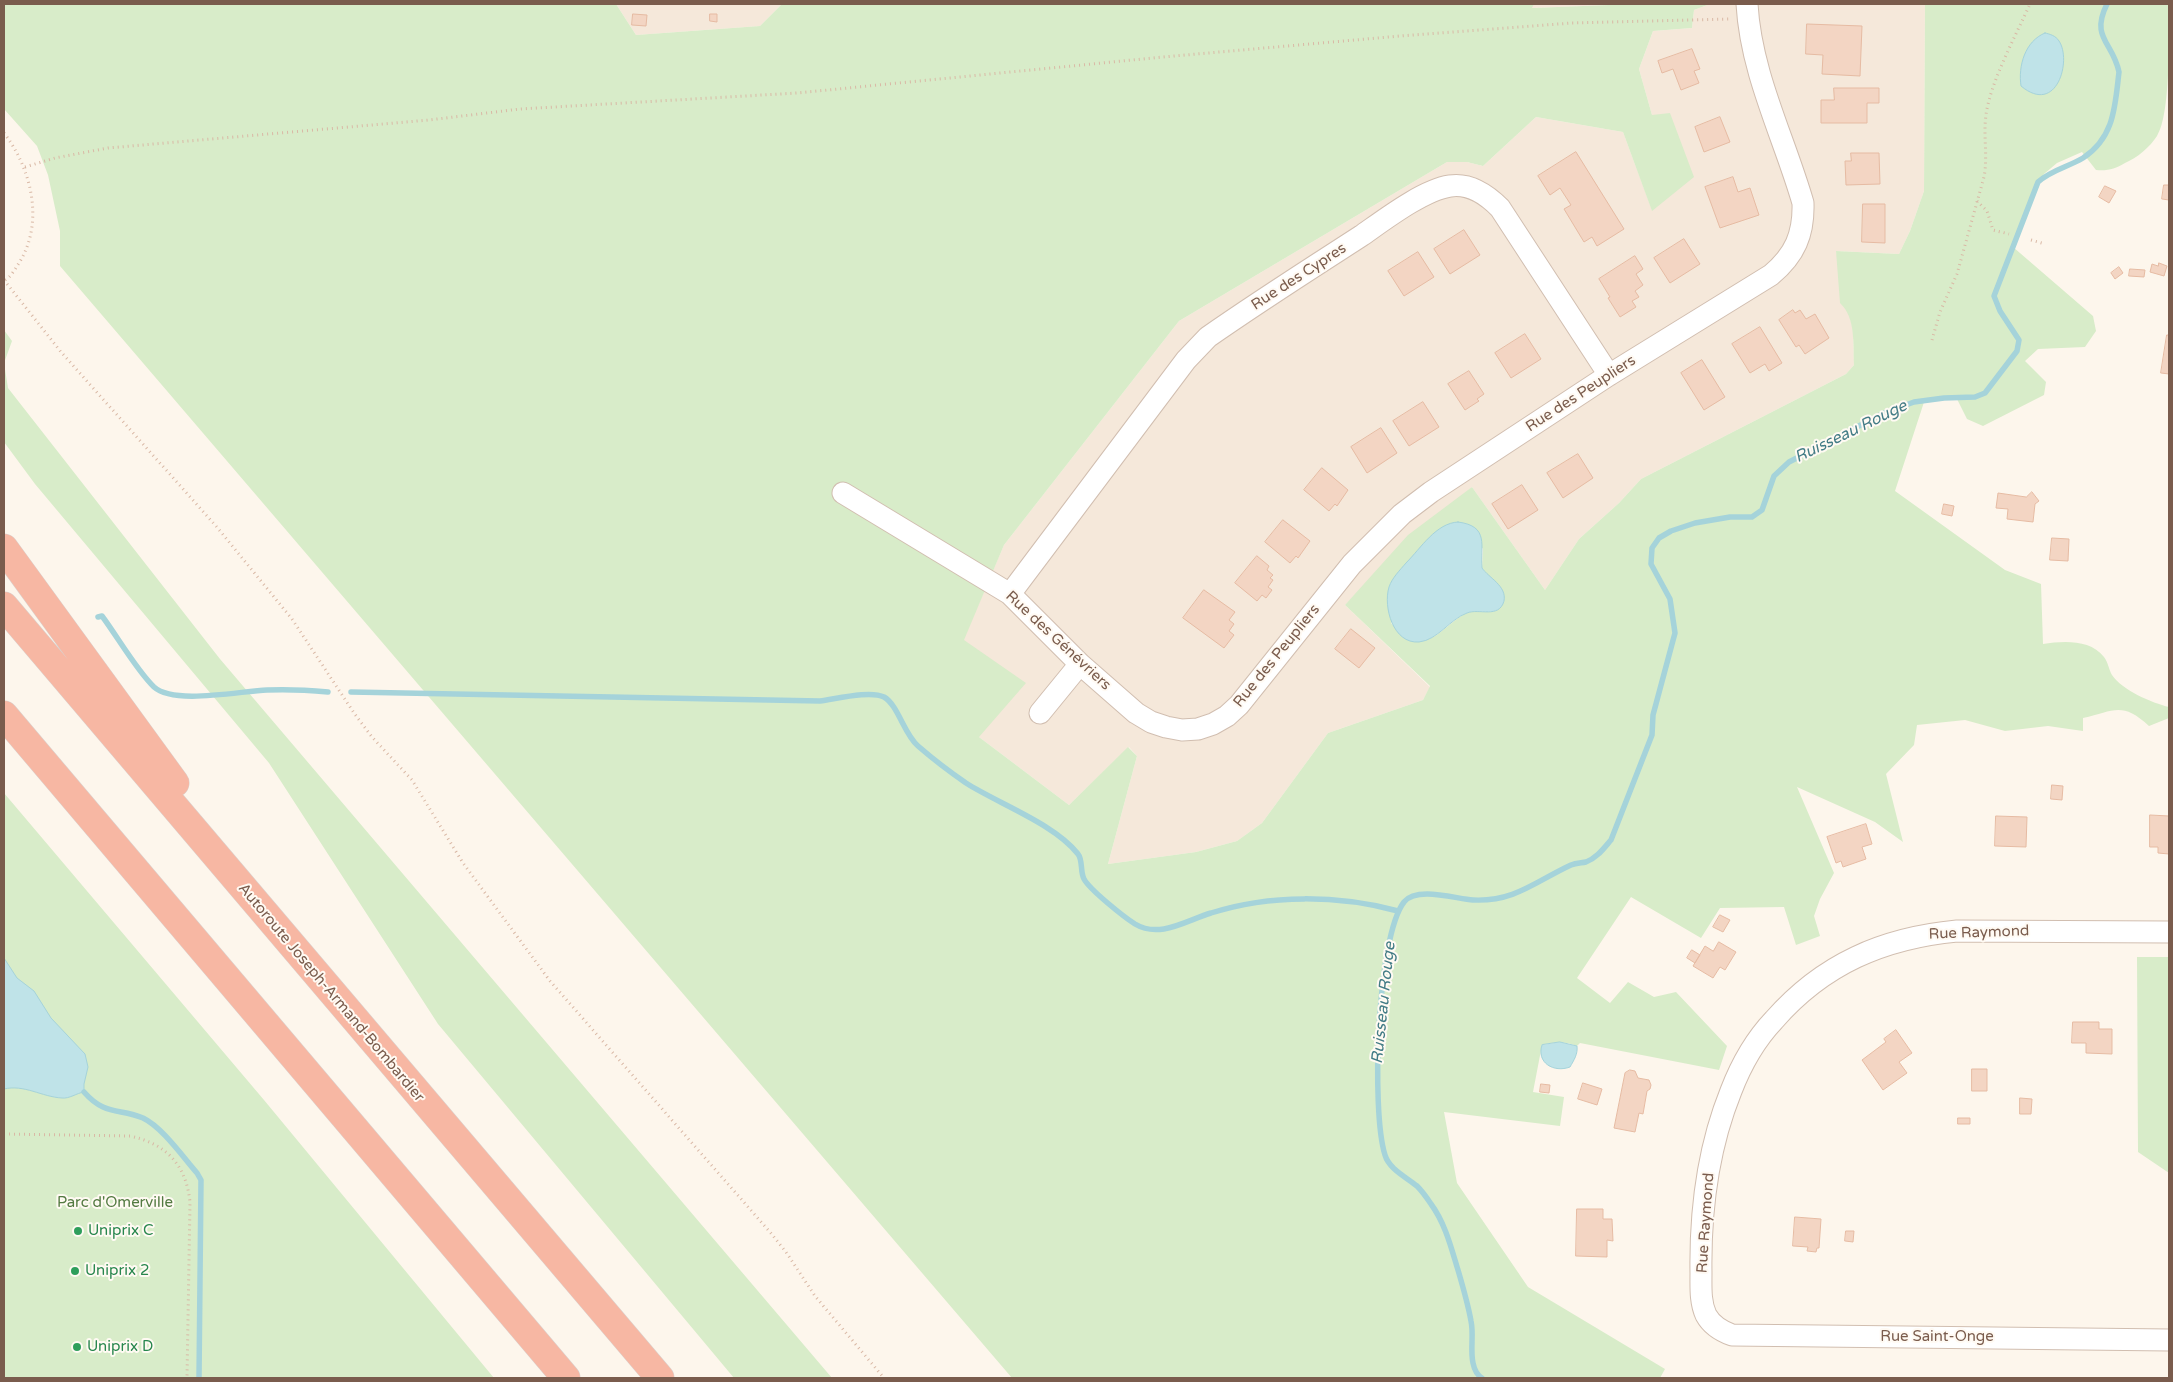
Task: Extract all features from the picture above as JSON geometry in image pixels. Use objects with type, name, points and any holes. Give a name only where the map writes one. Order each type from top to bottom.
[{"type":"highway","points":[[4,548],[302,958]]},
{"type":"highway","name":"Autoroute Joseph-Armand-Bombardier","points":[[4,606],[660,1378]]},
{"type":"highway","points":[[4,715],[566,1378]]},
{"type":"street","name":"Rue des Peupliers","points":[[1198,729],[1220,720],[1239,705],[1352,564],[1402,514],[1430,492],[1609,375],[1771,274],[1784,264],[1794,251],[1801,236],[1804,220],[1803,203],[1760,78],[1747,11]]},
{"type":"street","name":"Rue des Cypres","points":[[1010,594],[1186,360],[1208,337],[1371,229],[1439,188],[1453,185],[1466,186],[1479,191],[1500,208],[1609,375]]},
{"type":"street","name":"Rue des Génévriers","points":[[843,493],[1010,594],[1080,664],[1136,713],[1151,722],[1166,727],[1182,730],[1198,729]]},
{"type":"street","points":[[1040,713],[1080,664]]},
{"type":"street","name":"Rue Raymond","points":[[1710,1321],[1703,1306],[1701,1253],[1709,1168],[1718,1126],[1740,1070],[1754,1045],[1773,1020],[1794,999],[1817,980],[1869,950],[1897,940],[1927,934],[1957,931],[2169,932]]},
{"type":"street","name":"Rue Saint-Onge","points":[[1710,1321],[1722,1332],[1744,1336],[2169,1340]]},
{"type":"path","points":[[1932,340],[1940,312],[1957,274],[1987,163],[1986,115],[1991,93],[2030,4]]},
{"type":"path","points":[[25,167],[55,158],[116,148],[429,120],[520,109],[797,93],[1163,57],[1429,34],[1747,11]]},
{"type":"path","points":[[4,133],[25,167],[32,201],[29,241],[24,255],[9,278],[4,280],[61,352],[216,526],[292,619],[354,713],[372,737],[412,780],[464,863],[550,981],[770,1232],[786,1252],[815,1296],[884,1378]]},
{"type":"path","points":[[1977,201],[1987,211],[1993,230],[2009,234]]},
{"type":"path","points":[[2031,240],[2045,244]]},
{"type":"path","points":[[4,1134],[130,1136],[144,1139],[156,1145],[180,1167],[190,1202],[187,1378]]},
{"type":"shaded area","points":[[616,4],[782,4],[760,26],[636,35]]},
{"type":"shaded area","points":[[1534,4],[1634,4],[1531,8]]},
{"type":"shaded area","points":[[1710,4],[1925,4],[1924,191],[1910,231],[1899,254],[1836,251],[1853,331],[1854,365],[1846,374],[1641,479],[1619,503],[1579,539],[1545,590],[1472,487],[1345,605],[1430,687],[1423,700],[1328,733],[1262,823],[1237,841],[1196,852],[1108,864],[1137,756],[1129,747],[1069,805],[979,737],[963,640],[1004,545],[1179,321],[1447,162],[1467,162],[1483,166],[1536,117],[1623,132],[1652,210],[1652,115],[1639,69],[1653,31],[1692,28],[1694,10]]},
{"type":"green space","points":[[4,4],[616,4],[636,35],[760,26],[782,4],[1534,4],[1532,8],[1634,4],[1710,4],[1694,10],[1692,28],[1653,31],[1639,69],[1652,115],[1670,113],[1694,177],[1652,211],[1623,132],[1536,117],[1483,166],[1467,162],[1447,162],[1179,321],[1004,545],[964,640],[1026,683],[979,737],[1069,805],[1128,747],[1137,756],[1108,864],[1196,852],[1237,841],[1262,823],[1328,733],[1423,700],[1430,686],[1345,605],[1408,535],[1472,487],[1545,590],[1579,539],[1619,503],[1641,479],[1846,374],[1854,365],[1853,340],[1849,316],[1840,303],[1836,251],[1899,254],[1910,231],[1924,191],[1925,4],[2169,4],[2167,92],[2162,125],[2157,136],[2139,155],[2111,169],[2096,170],[2082,152],[2057,163],[2044,174],[2013,247],[2093,316],[2096,331],[2085,347],[2038,349],[2025,361],[2046,382],[2044,395],[1983,426],[1967,419],[1956,397],[1925,399],[1895,491],[2005,570],[2041,584],[2043,644],[2067,642],[2084,644],[2098,651],[2107,661],[2112,675],[2117,681],[2130,691],[2146,699],[2169,707],[2169,718],[2149,726],[2132,713],[2117,710],[2110,711],[2083,718],[2083,731],[2048,726],[2005,731],[1965,720],[1917,725],[1914,745],[1886,774],[1903,842],[1875,822],[1797,787],[1834,873],[1820,899],[1814,916],[1820,936],[1796,945],[1784,907],[1720,908],[1701,938],[1631,897],[1577,978],[1610,1003],[1628,982],[1654,997],[1676,992],[1727,1046],[1719,1070],[1580,1043],[1577,1046],[1573,1044],[1551,1043],[1542,1045],[1533,1092],[1564,1097],[1560,1126],[1444,1112],[1457,1183],[1528,1287],[1665,1369],[1660,1378],[1012,1378],[60,266],[60,231],[48,175],[37,146],[4,109]],"holes":[[[1483,548],[1482,568],[1504,601],[1496,610],[1466,613],[1434,637],[1428,639],[1404,637],[1391,623]]]},
{"type":"green space","points":[[4,330],[12,341],[4,363]]},
{"type":"green space","points":[[4,363],[8,388],[220,659],[832,1378],[734,1378],[438,1024],[269,763],[35,484],[4,442]]},
{"type":"green space","name":"Parc d'Omerville","points":[[4,793],[264,1100],[494,1378],[4,1378]]},
{"type":"green space","points":[[2137,957],[2169,957],[2169,1173],[2138,1152]]},
{"type":"water","points":[[2045,33],[2059,41],[2063,50],[2064,60],[2058,82],[2052,90],[2044,94],[2034,93],[2021,86],[2020,78],[2024,55],[2032,42]]},
{"type":"water","points":[[1450,523],[1468,524],[1479,533],[1482,545],[1482,568],[1503,591],[1504,601],[1498,610],[1467,613],[1438,634],[1426,640],[1419,642],[1410,641],[1396,631],[1392,623],[1388,604],[1389,587],[1396,574],[1429,537]]},
{"type":"water","points":[[4,958],[17,978],[34,991],[51,1018],[85,1054],[88,1067],[84,1092],[62,1098],[26,1089],[4,1089]]},
{"type":"water","points":[[1560,1042],[1577,1046],[1576,1054],[1570,1067],[1564,1069],[1548,1065],[1542,1057],[1541,1051],[1542,1045]]},
{"type":"building","points":[[633,14],[647,15],[646,26],[632,25]]},
{"type":"building","points":[[710,14],[717,14],[717,22],[710,21]]},
{"type":"building","points":[[1807,24],[1862,26],[1860,76],[1822,74],[1823,55],[1806,54]]},
{"type":"building","points":[[1692,49],[1700,69],[1694,71],[1699,83],[1681,90],[1673,69],[1662,73],[1658,61]]},
{"type":"building","points":[[1834,88],[1879,88],[1879,103],[1867,103],[1867,123],[1821,123],[1821,100],[1834,100]]},
{"type":"building","points":[[1720,117],[1730,142],[1704,152],[1695,127]]},
{"type":"building","points":[[1576,152],[1624,229],[1597,246],[1592,237],[1584,242],[1564,209],[1571,205],[1560,188],[1550,195],[1538,176]]},
{"type":"building","points":[[1851,153],[1879,153],[1880,184],[1846,185],[1845,161],[1851,161]]},
{"type":"building","points":[[1733,177],[1738,192],[1750,188],[1759,215],[1720,228],[1705,187]]},
{"type":"building","points":[[2164,185],[2169,185],[2169,200],[2162,199]]},
{"type":"building","points":[[2105,186],[2116,191],[2109,203],[2099,197]]},
{"type":"building","points":[[1863,204],[1885,204],[1885,243],[1862,242]]},
{"type":"building","points":[[1464,230],[1480,255],[1450,274],[1434,249]]},
{"type":"building","points":[[1684,239],[1700,264],[1670,283],[1654,258]]},
{"type":"building","points":[[1418,252],[1434,277],[1404,296],[1388,271]]},
{"type":"building","points":[[1635,256],[1643,269],[1636,274],[1643,285],[1635,291],[1639,297],[1632,301],[1636,307],[1620,317],[1599,279]]},
{"type":"building","points":[[2159,263],[2167,266],[2164,276],[2150,272],[2152,264],[2158,266]]},
{"type":"building","points":[[2119,267],[2123,273],[2115,279],[2111,273]]},
{"type":"building","points":[[2130,269],[2145,270],[2144,277],[2129,276]]},
{"type":"building","points":[[1793,310],[1795,313],[1800,310],[1806,319],[1815,314],[1829,338],[1805,354],[1799,345],[1796,347],[1779,320]]},
{"type":"building","points":[[1760,327],[1782,363],[1769,371],[1765,364],[1750,373],[1732,344]]},
{"type":"building","points":[[1525,334],[1541,359],[1511,378],[1495,353]]},
{"type":"building","points":[[2167,335],[2169,335],[2169,374],[2161,373]]},
{"type":"building","points":[[1702,360],[1725,397],[1704,410],[1681,373]]},
{"type":"building","points":[[1469,371],[1484,394],[1477,399],[1479,401],[1465,410],[1448,384]]},
{"type":"building","points":[[1423,402],[1439,427],[1409,446],[1393,421]]},
{"type":"building","points":[[1381,428],[1397,453],[1367,473],[1351,447]]},
{"type":"building","points":[[1578,454],[1593,478],[1563,498],[1547,473]]},
{"type":"building","points":[[1322,468],[1348,490],[1337,506],[1335,504],[1329,511],[1304,490]]},
{"type":"building","points":[[1522,485],[1538,510],[1508,529],[1492,504]]},
{"type":"building","points":[[2032,492],[2039,501],[2035,504],[2033,522],[2007,519],[2008,509],[1996,508],[1998,493],[2026,497]]},
{"type":"building","points":[[1944,504],[1954,506],[1952,516],[1942,514]]},
{"type":"building","points":[[1283,520],[1310,541],[1298,558],[1296,556],[1290,563],[1265,542]]},
{"type":"building","points":[[2052,538],[2069,539],[2068,561],[2050,560]]},
{"type":"building","points":[[1257,556],[1269,566],[1267,570],[1273,575],[1270,578],[1273,580],[1268,587],[1272,590],[1266,598],[1262,595],[1257,601],[1235,583]]},
{"type":"building","points":[[1204,590],[1235,612],[1229,620],[1234,624],[1229,631],[1234,635],[1224,648],[1183,618]]},
{"type":"building","points":[[1351,629],[1375,648],[1359,668],[1335,649]]},
{"type":"building","points":[[2052,785],[2063,786],[2062,800],[2051,799]]},
{"type":"building","points":[[2150,815],[2169,816],[2169,854],[2158,853],[2158,847],[2150,847]]},
{"type":"building","points":[[1996,816],[2027,817],[2026,847],[1995,846]]},
{"type":"building","points":[[1866,824],[1872,844],[1862,847],[1866,859],[1843,867],[1841,861],[1836,863],[1827,837]]},
{"type":"building","points":[[1720,915],[1730,920],[1723,932],[1713,927]]},
{"type":"building","points":[[1719,942],[1736,952],[1725,970],[1720,967],[1713,978],[1693,966],[1705,946],[1713,951]]},
{"type":"building","points":[[1692,950],[1700,955],[1695,963],[1687,958]]},
{"type":"building","points":[[2073,1022],[2099,1022],[2099,1029],[2112,1029],[2112,1054],[2086,1053],[2086,1043],[2072,1043]]},
{"type":"building","points":[[1896,1030],[1912,1053],[1899,1062],[1907,1073],[1883,1090],[1862,1060],[1886,1042],[1884,1039]]},
{"type":"building","points":[[1972,1069],[1987,1069],[1987,1091],[1972,1091]]},
{"type":"building","points":[[1630,1070],[1635,1071],[1638,1078],[1649,1080],[1651,1085],[1647,1091],[1643,1114],[1639,1113],[1635,1132],[1614,1128],[1625,1073]]},
{"type":"building","points":[[1583,1083],[1602,1089],[1597,1105],[1578,1099]]},
{"type":"building","points":[[1541,1084],[1550,1085],[1549,1093],[1540,1092]]},
{"type":"building","points":[[2020,1098],[2032,1099],[2031,1114],[2020,1114]]},
{"type":"building","points":[[1958,1118],[1970,1118],[1970,1124],[1958,1124]]},
{"type":"building","points":[[1577,1209],[1603,1209],[1603,1219],[1612,1219],[1613,1241],[1607,1240],[1607,1257],[1576,1256]]},
{"type":"building","points":[[1795,1217],[1821,1219],[1819,1248],[1817,1248],[1816,1252],[1807,1251],[1808,1247],[1793,1246]]},
{"type":"building","points":[[1846,1231],[1854,1231],[1853,1242],[1845,1241]]},
{"type":"waterway","name":"Ruisseau Rouge","points":[[1482,1378],[1473,1365],[1470,1315],[1444,1227],[1436,1211],[1421,1190],[1394,1169],[1385,1155],[1378,1102],[1379,1025],[1382,986],[1395,921],[1404,902],[1410,897],[1427,894],[1473,900],[1501,898],[1525,889],[1571,865],[1594,858],[1611,840],[1652,735],[1653,715],[1675,633],[1670,599],[1651,564],[1652,548],[1659,538],[1671,531],[1695,523],[1730,517],[1752,517],[1762,510],[1774,476],[1789,462],[1884,413],[1914,402],[1944,398],[1975,397],[1985,393],[2017,351],[2019,340],[2000,311],[1994,296],[2038,182],[2048,174],[2083,158],[2094,150],[2102,140],[2112,120],[2119,72],[2102,33],[2102,15],[2107,4]]},
{"type":"waterway","points":[[98,617],[102,616],[134,663],[154,687],[163,692],[191,696],[275,690],[328,692]]},
{"type":"waterway","points":[[351,692],[820,701],[870,694],[878,695],[884,697],[893,706],[913,741],[942,765],[966,783],[1041,824],[1068,843],[1080,857],[1083,876],[1087,884],[1123,916],[1144,928],[1164,929],[1234,907],[1280,900],[1304,899],[1352,902],[1398,911]]},
{"type":"waterway","points":[[84,1092],[99,1105],[134,1115],[150,1122],[172,1143],[201,1180],[199,1378]]},
{"type":"place","name":"Uniprix C","points":[[78,1231]]},
{"type":"place","name":"Uniprix 2","points":[[75,1271]]},
{"type":"place","name":"Uniprix D","points":[[77,1347]]}]
